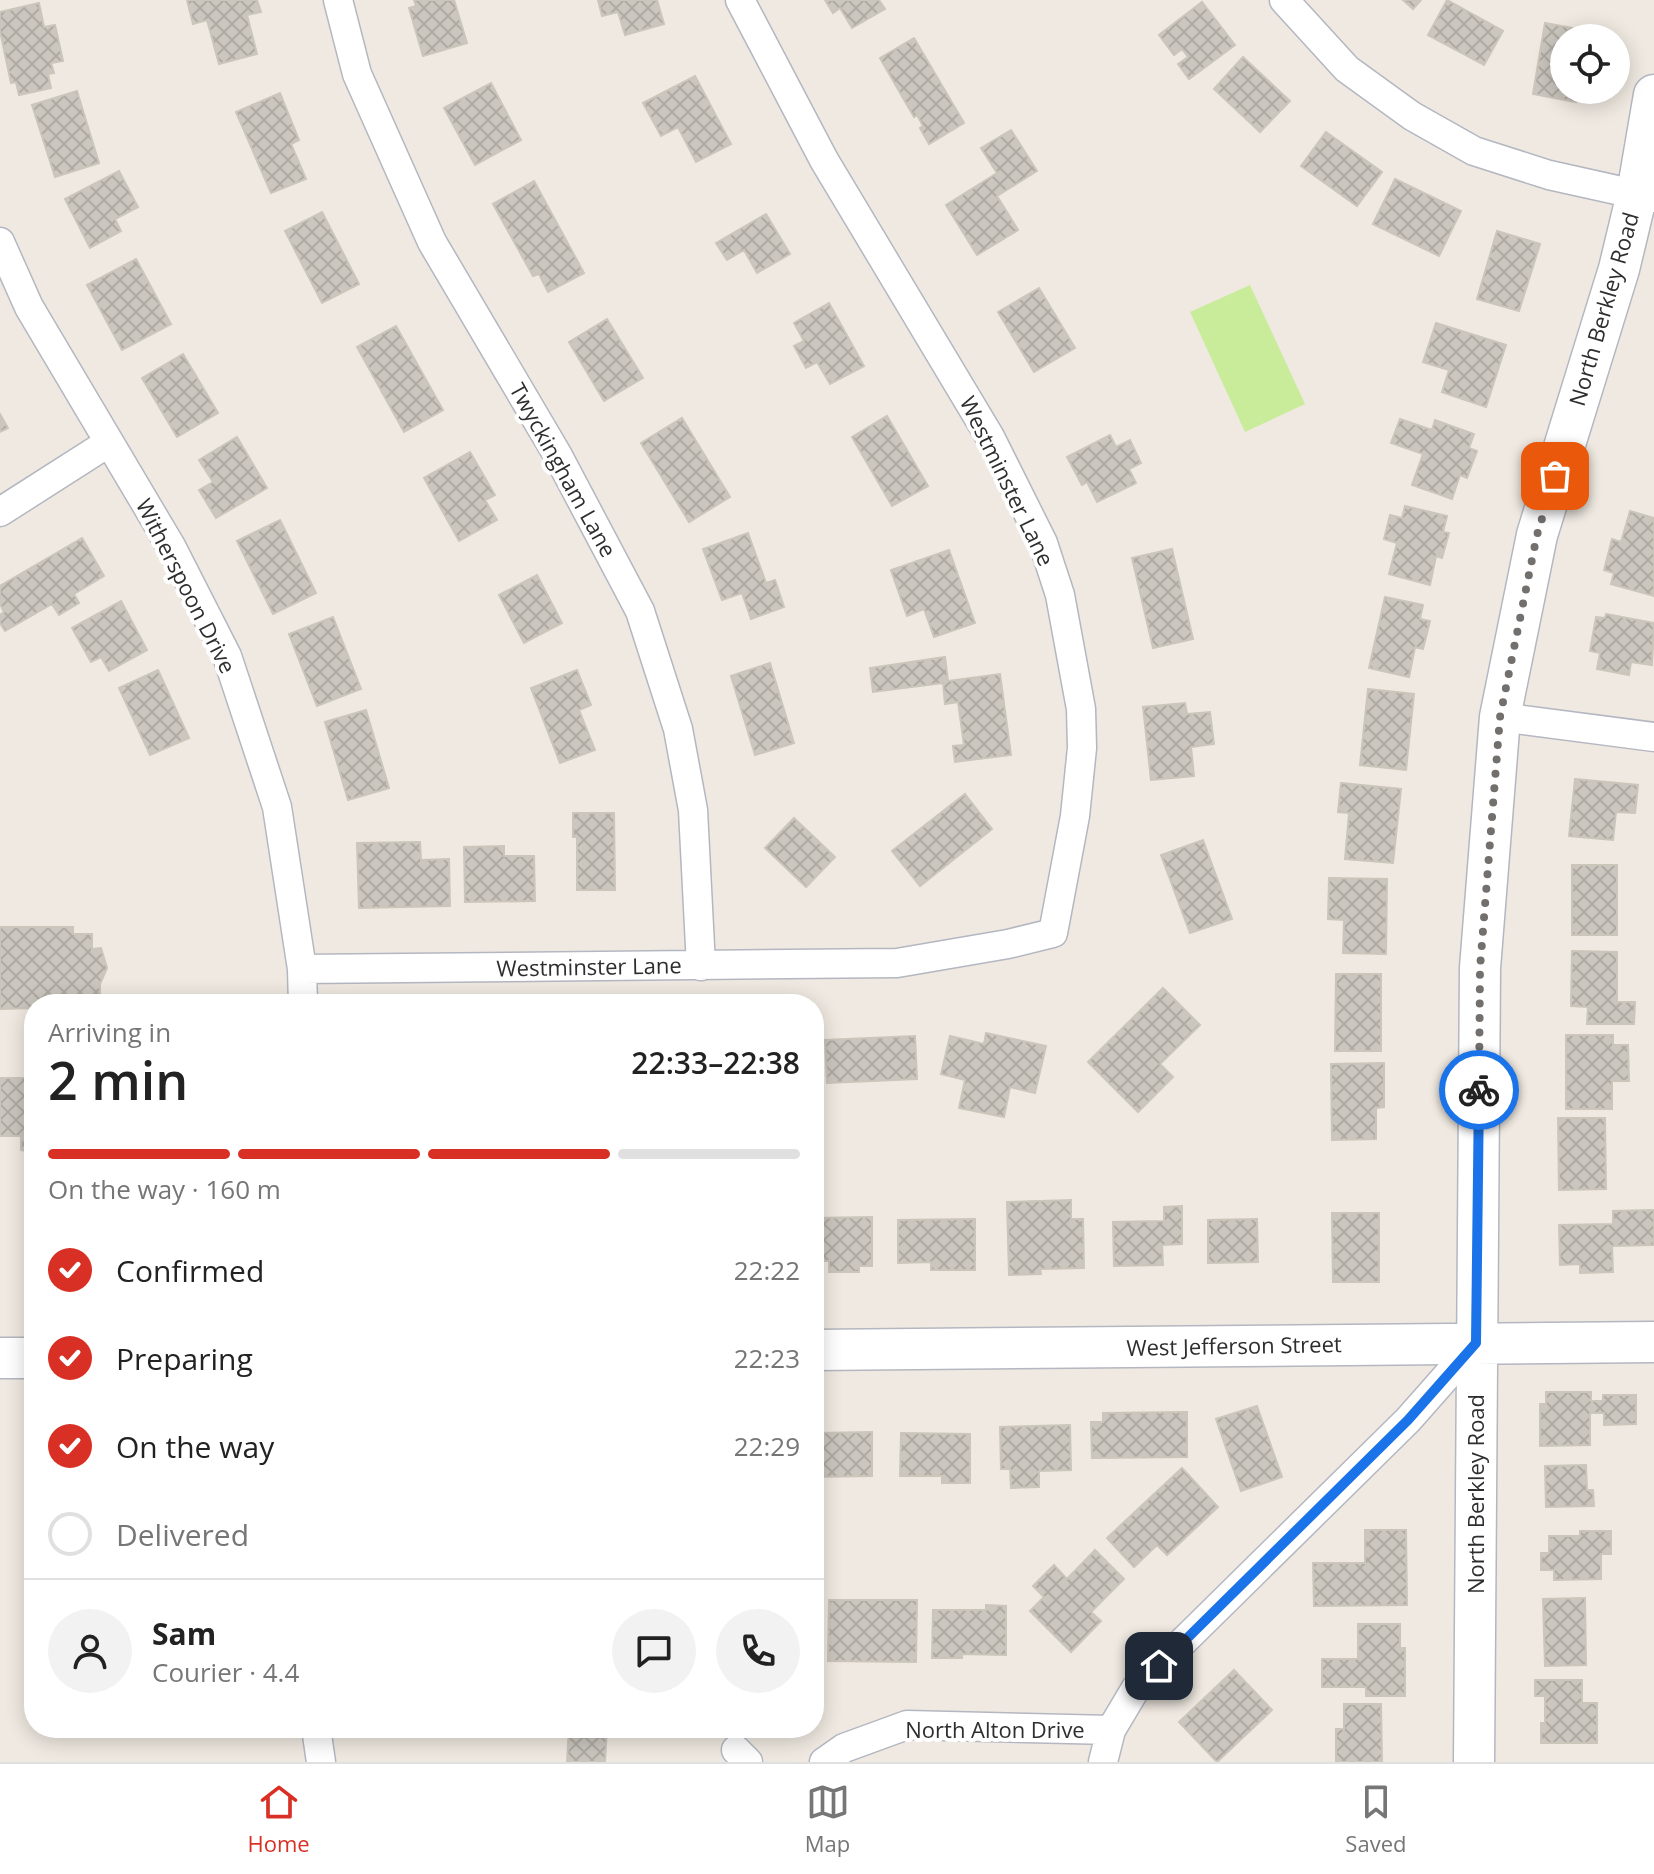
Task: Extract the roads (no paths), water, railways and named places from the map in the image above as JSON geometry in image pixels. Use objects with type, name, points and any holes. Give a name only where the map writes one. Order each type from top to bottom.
[{"type":"street","name":"Twyckingham Lane","points":[[338,0],[357,74],[432,242],[557,454],[640,611],[678,729],[693,810],[701,966]]},
{"type":"street","name":"Westminster Lane","points":[[302,969],[897,963],[1053,933],[1075,816],[1082,748],[1081,709],[1063,609],[1043,543],[990,437],[824,160],[740,0]]},
{"type":"street","points":[[1284,0],[1347,69],[1412,116],[1474,151],[1549,175],[1645,196]]},
{"type":"street","name":"North Berkley Road","points":[[1474,1762],[1480,968],[1500,717],[1537,535],[1619,269],[1645,196],[1654,95]]},
{"type":"street","name":"Witherspoon Drive","points":[[0,242],[29,307],[172,548],[227,656],[277,807],[302,969],[303,994]]},
{"type":"street","points":[[0,512],[108,443]]},
{"type":"street","points":[[1500,717],[1654,737]]},
{"type":"street","name":"West Jefferson Street","points":[[824,1350],[1654,1342]]},
{"type":"street","points":[[1103,1762],[1111,1730],[1136,1688],[1408,1420],[1476,1343]]},
{"type":"street","points":[[0,1358],[24,1358]]},
{"type":"street","name":"North Alton Drive","points":[[824,1762],[844,1748],[907,1725],[1111,1730]]},
{"type":"street","points":[[317,1738],[321,1762]]}]
